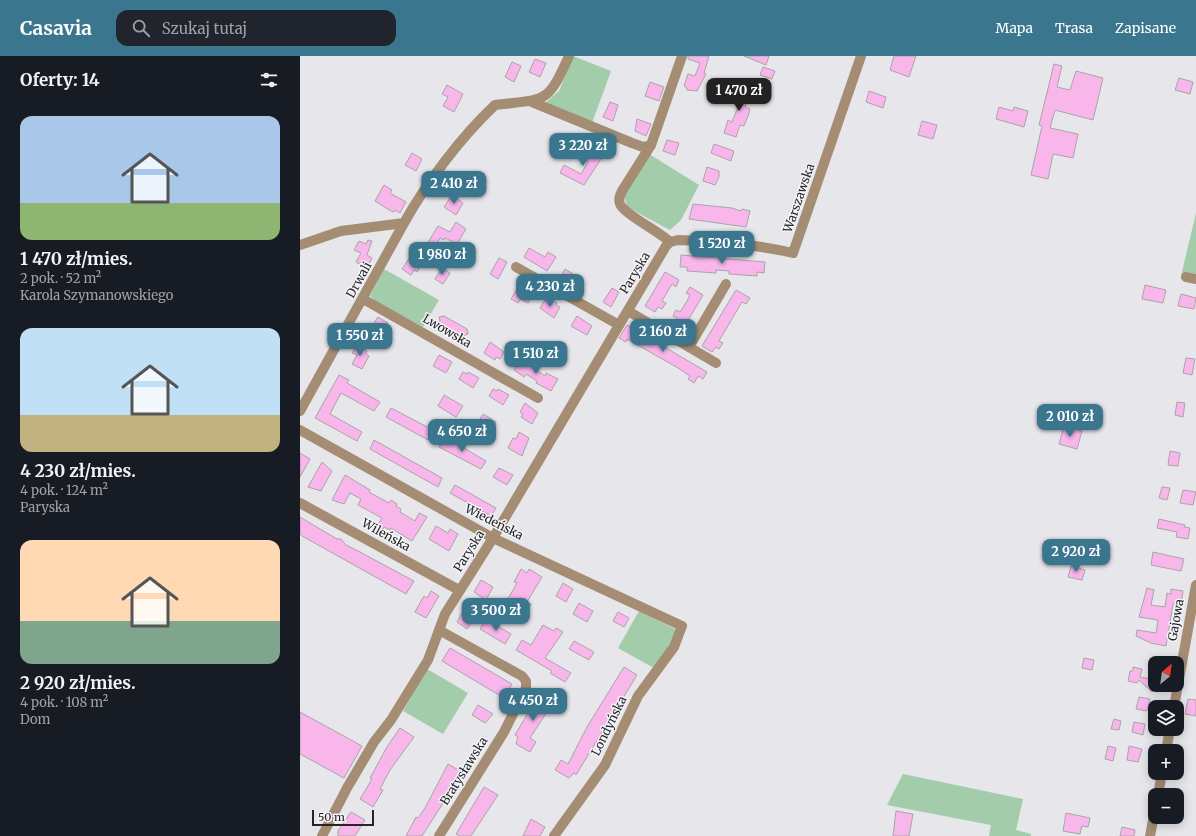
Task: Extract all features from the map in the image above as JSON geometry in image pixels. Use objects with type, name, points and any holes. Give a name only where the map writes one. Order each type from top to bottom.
[{"type":"street","points":[[532,102],[545,97],[556,84],[569,56]]},
{"type":"street","points":[[670,242],[627,212],[620,205],[619,199],[622,191],[651,145],[682,56]]},
{"type":"street","name":"Warszawska","points":[[670,242],[678,240],[729,242],[762,246],[793,253],[861,56]]},
{"type":"street","points":[[532,102],[643,147],[651,145]]},
{"type":"street","name":"Drwali","points":[[300,410],[404,223],[471,128],[495,105],[532,102]]},
{"type":"street","points":[[300,244],[340,231],[404,223]]},
{"type":"street","name":"Paryska","points":[[322,836],[347,788],[374,742],[391,720],[428,660],[445,614],[459,590],[493,538],[670,242]]},
{"type":"street","points":[[516,267],[619,326]]},
{"type":"street","points":[[688,347],[726,284]]},
{"type":"street","name":"Lwowska","points":[[363,299],[538,398]]},
{"type":"street","points":[[628,311],[716,364]]},
{"type":"street","name":"Wiedeńska","points":[[300,430],[493,538],[682,626]]},
{"type":"street","name":"Wileńska","points":[[300,503],[459,590]]},
{"type":"street","name":"Gajowa","points":[[1175,700],[1196,585]]},
{"type":"street","name":"Londyńska","points":[[554,836],[605,765],[638,696],[674,647],[682,626]]},
{"type":"street","name":"Bratysławska","points":[[439,630],[522,676],[526,681],[526,688],[504,732],[439,836]]},
{"type":"street","points":[[1150,836],[1152,824]]},
{"type":"green space","points":[[573,56],[611,71],[592,123],[545,103],[559,91]]},
{"type":"green space","points":[[649,154],[699,185],[681,220],[670,230],[627,207],[624,193]]},
{"type":"green space","points":[[1196,213],[1196,274],[1187,272],[1181,276]]},
{"type":"green space","points":[[384,269],[439,300],[423,327],[378,303],[370,296]]},
{"type":"green space","points":[[639,611],[675,629],[676,633],[675,638],[666,652],[656,665],[652,667],[618,648]]},
{"type":"green space","points":[[427,669],[468,693],[443,734],[403,711]]},
{"type":"green space","points":[[903,774],[1023,799],[1016,830],[1031,834],[1031,836],[989,836],[991,825],[887,805]]},
{"type":"building","points":[[688,56],[709,56],[704,73],[706,74],[697,91],[687,90],[684,86],[688,74],[695,76],[700,63],[688,59]]},
{"type":"building","points":[[744,56],[769,56],[766,65]]},
{"type":"building","points":[[894,56],[916,56],[909,77],[890,70]]},
{"type":"building","points":[[535,59],[546,63],[540,77],[529,72]]},
{"type":"building","points":[[512,62],[521,66],[514,82],[505,77]]},
{"type":"building","points":[[1054,64],[1062,66],[1057,87],[1070,90],[1076,71],[1103,78],[1093,120],[1055,110],[1050,128],[1078,134],[1073,158],[1053,154],[1048,179],[1031,175],[1042,126],[1039,125]]},
{"type":"building","points":[[763,67],[775,71],[772,79],[760,75]]},
{"type":"building","points":[[1179,78],[1193,82],[1190,94],[1175,90]]},
{"type":"building","points":[[650,82],[664,87],[659,101],[645,96]]},
{"type":"building","points":[[738,84],[751,90],[745,107],[750,109],[748,116],[744,126],[740,125],[736,137],[724,133],[728,120],[732,122],[741,99],[734,97]]},
{"type":"building","points":[[447,85],[463,94],[454,112],[443,106],[448,97],[442,94]]},
{"type":"building","points":[[869,91],[886,97],[883,108],[866,102]]},
{"type":"building","points":[[610,102],[618,105],[613,121],[603,117]]},
{"type":"building","points":[[999,107],[1013,111],[1014,107],[1028,111],[1024,127],[996,119]]},
{"type":"building","points":[[637,119],[651,124],[646,136],[635,131]]},
{"type":"building","points":[[922,121],[937,125],[933,139],[918,135]]},
{"type":"building","points":[[667,140],[679,143],[675,155],[663,151]]},
{"type":"building","points":[[584,144],[590,148],[587,151],[601,159],[584,185],[560,173],[564,165],[581,174],[588,162],[578,154]]},
{"type":"building","points":[[714,144],[734,151],[731,161],[711,153]]},
{"type":"building","points":[[412,153],[422,159],[416,171],[405,165]]},
{"type":"building","points":[[707,167],[719,171],[719,177],[715,185],[703,181]]},
{"type":"building","points":[[384,185],[392,190],[390,193],[406,202],[400,213],[395,210],[394,212],[391,211],[375,201]]},
{"type":"building","points":[[452,195],[463,203],[456,215],[444,207]]},
{"type":"building","points":[[693,204],[750,211],[746,227],[689,219]]},
{"type":"building","points":[[456,222],[466,229],[457,244],[445,238],[444,240],[440,238],[429,259],[421,254],[438,226],[450,232]]},
{"type":"building","points":[[368,240],[372,241],[367,255],[372,258],[367,268],[356,262],[361,253],[354,250],[359,241],[366,244]]},
{"type":"building","points":[[529,248],[545,257],[548,252],[556,257],[547,271],[524,257]]},
{"type":"building","points":[[413,253],[424,260],[417,272],[414,270],[411,275],[402,269]]},
{"type":"building","points":[[681,255],[765,262],[764,273],[757,272],[757,276],[729,274],[729,271],[716,270],[716,273],[687,271],[687,267],[680,267]]},
{"type":"building","points":[[499,258],[507,262],[498,279],[490,274]]},
{"type":"building","points":[[442,268],[450,273],[443,284],[435,279]]},
{"type":"building","points":[[565,269],[578,277],[574,285],[560,278]]},
{"type":"building","points":[[665,272],[679,280],[676,287],[672,284],[662,301],[666,303],[662,309],[658,307],[655,312],[645,306]]},
{"type":"building","points":[[520,284],[535,292],[528,303],[521,299],[518,303],[511,299]]},
{"type":"building","points":[[1145,285],[1166,290],[1163,303],[1142,299]]},
{"type":"building","points":[[690,287],[703,295],[683,329],[673,323],[677,318],[673,316],[676,310],[680,312],[687,301],[690,295],[686,293]]},
{"type":"building","points":[[612,288],[619,292],[611,307],[603,302]]},
{"type":"building","points":[[736,290],[750,298],[746,304],[742,302],[719,341],[723,343],[719,349],[716,347],[712,352],[702,346]]},
{"type":"building","points":[[1181,294],[1196,298],[1194,309],[1178,306]]},
{"type":"building","points":[[546,298],[557,303],[556,305],[560,307],[554,318],[540,308]]},
{"type":"building","points":[[444,316],[467,329],[468,334],[465,335],[462,341],[437,327],[440,321],[439,317]]},
{"type":"building","points":[[577,316],[592,326],[587,335],[571,326]]},
{"type":"building","points":[[378,317],[388,323],[379,342],[366,334]]},
{"type":"building","points":[[627,325],[707,372],[703,379],[698,376],[694,383],[688,379],[690,376],[678,368],[627,339],[626,342],[619,338]]},
{"type":"building","points":[[490,342],[504,352],[500,359],[496,357],[495,360],[484,353]]},
{"type":"building","points":[[357,345],[367,351],[366,354],[369,356],[362,369],[352,364],[357,355],[352,353]]},
{"type":"building","points":[[439,355],[452,362],[446,373],[433,366]]},
{"type":"building","points":[[1186,358],[1195,359],[1192,375],[1183,373]]},
{"type":"building","points":[[520,359],[545,376],[546,373],[558,379],[551,391],[536,383],[537,381],[526,374],[524,377],[514,370]]},
{"type":"building","points":[[463,372],[467,374],[468,372],[479,378],[473,388],[459,379]]},
{"type":"building","points":[[339,375],[349,380],[347,383],[380,402],[374,411],[341,393],[330,414],[362,432],[357,441],[315,418]]},
{"type":"building","points":[[493,389],[497,391],[498,389],[509,395],[503,405],[489,396]]},
{"type":"building","points":[[444,395],[463,406],[456,417],[438,406]]},
{"type":"building","points":[[1177,402],[1185,403],[1183,417],[1175,415]]},
{"type":"building","points":[[525,403],[538,413],[532,424],[521,417],[523,414],[520,412]]},
{"type":"building","points":[[391,408],[433,430],[428,440],[386,417]]},
{"type":"building","points":[[483,414],[496,422],[489,434],[476,426]]},
{"type":"building","points":[[1064,426],[1082,431],[1077,449],[1059,444]]},
{"type":"building","points":[[519,432],[529,438],[522,456],[508,448],[513,438],[516,439]]},
{"type":"building","points":[[445,437],[486,461],[481,469],[439,447]]},
{"type":"building","points":[[374,440],[442,478],[438,487],[370,449]]},
{"type":"building","points":[[1170,451],[1180,453],[1178,466],[1168,465]]},
{"type":"building","points":[[300,453],[310,459],[300,477]]},
{"type":"building","points":[[322,462],[332,471],[321,491],[308,487]]},
{"type":"building","points":[[499,468],[513,475],[507,485],[493,477]]},
{"type":"building","points":[[345,475],[370,490],[369,492],[389,503],[391,500],[401,509],[400,512],[415,521],[419,513],[427,517],[412,541],[391,528],[390,530],[384,527],[383,529],[377,526],[382,518],[358,505],[361,499],[350,493],[344,504],[332,500]]},
{"type":"building","points":[[455,485],[496,508],[491,516],[450,493]]},
{"type":"building","points":[[1162,487],[1170,488],[1167,500],[1159,498]]},
{"type":"building","points":[[1183,490],[1196,492],[1193,505],[1180,503]]},
{"type":"building","points":[[300,517],[337,539],[341,539],[346,545],[414,581],[406,594],[302,536],[300,534]]},
{"type":"building","points":[[1159,519],[1185,525],[1184,527],[1190,528],[1188,539],[1176,537],[1177,532],[1157,528]]},
{"type":"building","points":[[436,526],[448,533],[450,529],[458,534],[449,551],[429,539]]},
{"type":"building","points":[[1153,552],[1184,559],[1181,571],[1151,565]]},
{"type":"building","points":[[1071,566],[1085,570],[1082,580],[1068,577]]},
{"type":"building","points":[[521,569],[527,573],[529,569],[542,577],[527,602],[531,604],[522,620],[502,609],[517,583],[514,582]]},
{"type":"building","points":[[481,580],[493,587],[486,600],[474,592]]},
{"type":"building","points":[[563,583],[573,589],[566,602],[556,596]]},
{"type":"building","points":[[1147,588],[1154,590],[1151,605],[1165,607],[1167,593],[1171,594],[1171,589],[1183,591],[1181,605],[1173,604],[1166,646],[1151,643],[1136,636],[1137,630],[1156,633],[1158,620],[1139,617]]},
{"type":"building","points":[[431,591],[439,596],[426,618],[415,612],[424,596],[427,598]]},
{"type":"building","points":[[579,603],[593,611],[587,622],[573,614]]},
{"type":"building","points":[[463,611],[471,615],[468,619],[472,622],[467,629],[457,622]]},
{"type":"building","points":[[618,612],[629,618],[624,627],[613,621]]},
{"type":"building","points":[[486,619],[511,634],[505,644],[480,629]]},
{"type":"building","points":[[543,625],[554,631],[556,628],[563,632],[545,658],[571,673],[565,682],[550,673],[552,671],[516,650],[522,640],[531,645]]},
{"type":"building","points":[[574,641],[594,652],[589,660],[569,649]]},
{"type":"building","points":[[450,648],[512,684],[504,698],[442,661]]},
{"type":"building","points":[[1084,658],[1094,660],[1092,670],[1082,668]]},
{"type":"building","points":[[624,667],[637,675],[576,775],[574,773],[569,778],[555,770],[561,760],[568,764],[587,727]]},
{"type":"building","points":[[1133,667],[1142,669],[1140,677],[1148,679],[1148,688],[1139,680],[1137,683],[1128,681],[1130,671],[1133,671]]},
{"type":"building","points":[[540,693],[554,701],[530,738],[536,742],[530,752],[516,744],[518,737],[515,735]]},
{"type":"building","points":[[1139,697],[1150,699],[1148,700],[1147,711],[1136,709]]},
{"type":"building","points":[[1188,699],[1196,700],[1196,716],[1185,714]]},
{"type":"building","points":[[478,705],[493,714],[485,723],[472,715]]},
{"type":"building","points":[[300,712],[362,746],[344,778],[300,754]]},
{"type":"building","points":[[1114,719],[1121,721],[1119,730],[1111,729]]},
{"type":"building","points":[[1134,722],[1145,724],[1143,735],[1132,732]]},
{"type":"building","points":[[400,728],[414,737],[390,770],[380,789],[383,790],[373,807],[360,799],[372,779],[370,778],[387,747]]},
{"type":"building","points":[[1108,746],[1116,748],[1113,761],[1105,759]]},
{"type":"building","points":[[1129,746],[1142,749],[1138,762],[1127,760]]},
{"type":"building","points":[[448,764],[462,772],[456,783],[422,836],[406,836],[416,817],[418,818],[425,808]]},
{"type":"building","points":[[484,787],[498,795],[471,836],[460,836],[456,834]]},
{"type":"building","points":[[896,811],[913,814],[909,836],[893,836]]},
{"type":"building","points":[[351,812],[365,820],[355,836],[338,836],[338,831]]},
{"type":"building","points":[[1066,813],[1090,818],[1088,827],[1082,826],[1080,834],[1063,831]]},
{"type":"building","points":[[531,819],[545,827],[540,836],[523,836]]},
{"type":"building","points":[[1122,827],[1135,830],[1134,836],[1120,836]]}]
